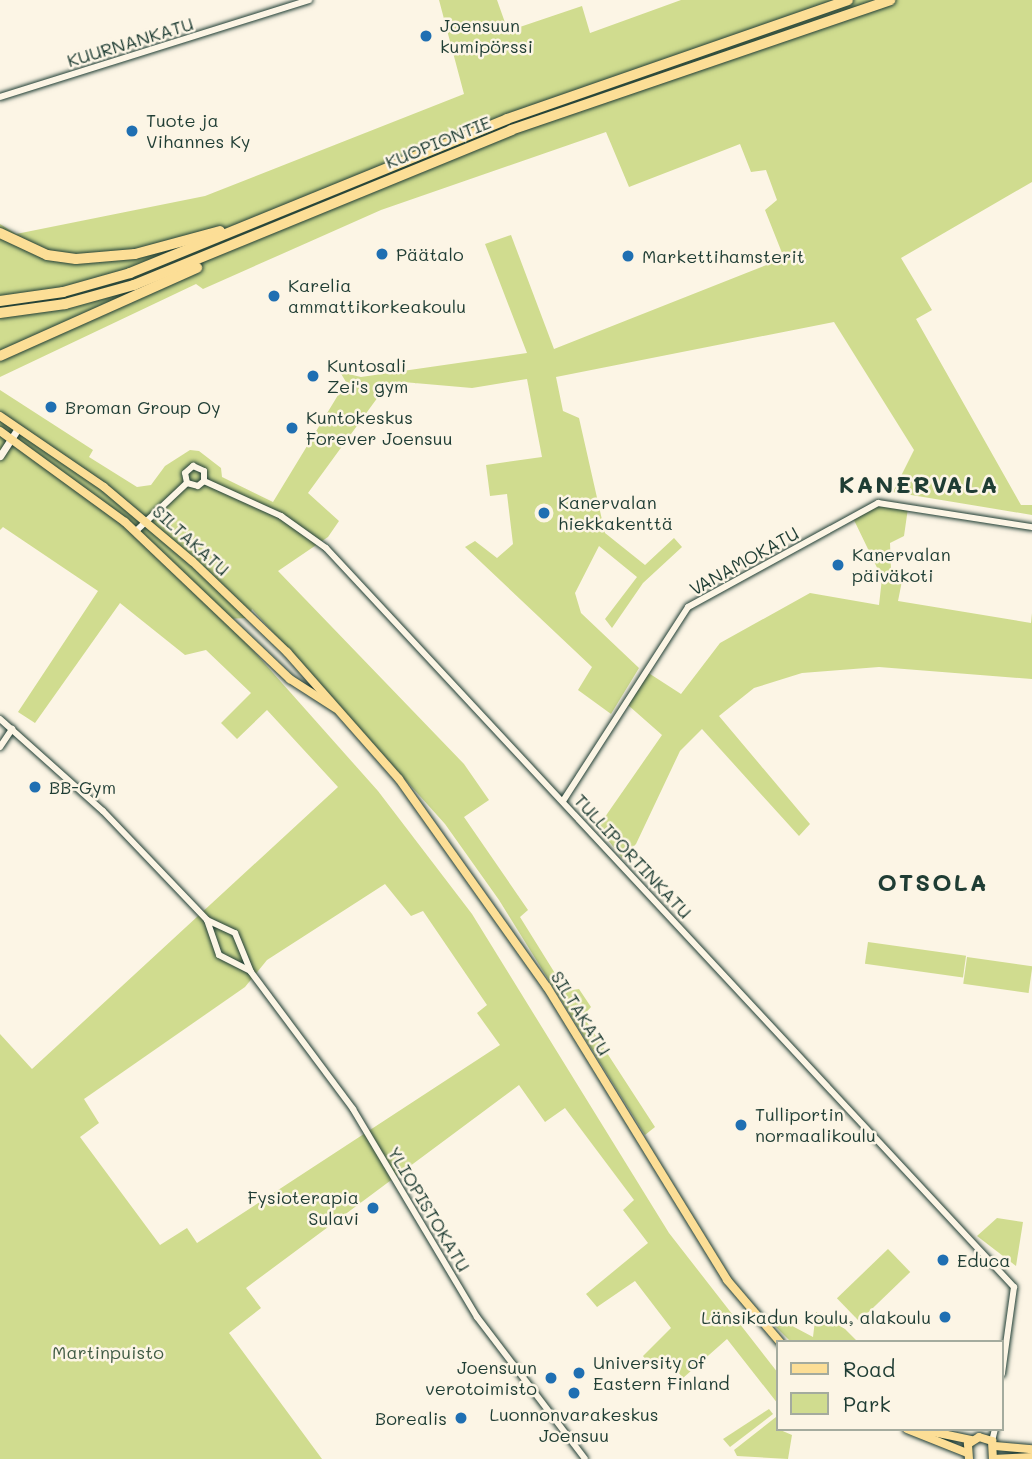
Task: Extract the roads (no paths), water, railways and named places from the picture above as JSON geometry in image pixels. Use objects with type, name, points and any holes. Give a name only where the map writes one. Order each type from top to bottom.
[{"type":"highway","name":"KUOPIONTIE","points":[[0,301],[98,284],[258,222],[507,119],[701,49],[848,0]]},
{"type":"highway","name":"KUOPIONTIE","points":[[0,313],[100,296],[219,251],[511,130],[705,61],[890,0]]},
{"type":"highway","points":[[0,233],[47,255],[86,258],[135,254],[258,222]]},
{"type":"highway","points":[[0,356],[206,264],[219,251]]},
{"type":"main road","name":"SILTAKATU","points":[[0,416],[146,520],[224,590],[341,711],[484,892],[708,1251],[778,1340]]},
{"type":"main road","points":[[0,456],[18,428]]},
{"type":"main road","name":"SILTAKATU","points":[[0,431],[136,531],[290,680],[341,711]]},
{"type":"main road","points":[[912,1431],[968,1456],[971,1440]]},
{"type":"main road","points":[[928,1431],[971,1440],[990,1438],[1032,1449]]},
{"type":"main road","points":[[990,1438],[993,1459],[1032,1457]]},
{"type":"street","name":"KUURNANKATU","points":[[0,97],[309,0]]},
{"type":"street","points":[[193,466],[204,471],[204,481],[198,486],[187,483],[185,473],[193,466]]},
{"type":"street","name":"TULLIPORTINKATU","points":[[204,481],[281,516],[326,548],[1014,1287],[1004,1360]]},
{"type":"street","points":[[136,531],[187,483]]},
{"type":"street","name":"VANAMOKATU","points":[[564,801],[688,607],[878,503],[1032,527]]},
{"type":"street","name":"YLIOPISTOKATU","points":[[0,719],[103,811],[207,920],[235,933],[251,972],[353,1109],[477,1317],[585,1459]]},
{"type":"street","points":[[0,747],[12,729]]},
{"type":"street","name":"YLIOPISTOKATU","points":[[207,920],[219,955],[251,972]]},
{"type":"place","name":"Joensuun kumipörssi","points":[[426,36]]},
{"type":"place","name":"Tuote ja Vihannes Ky","points":[[132,131]]},
{"type":"place","name":"Päätalo","points":[[382,254]]},
{"type":"place","name":"Markettihamsterit","points":[[628,256]]},
{"type":"place","name":"Karelia ammattikorkeakoulu","points":[[274,296]]},
{"type":"place","name":"Kuntosali Zei's gym","points":[[313,376]]},
{"type":"place","name":"Broman Group Oy","points":[[51,407]]},
{"type":"place","name":"Kuntokeskus Forever Joensuu","points":[[292,428]]},
{"type":"place","name":"Kanervalan hiekkakenttä","points":[[544,513]]},
{"type":"place","name":"Kanervalan päiväkoti","points":[[838,565]]},
{"type":"place","name":"BB-Gym","points":[[35,787]]},
{"type":"place","name":"Tulliportin normaalikoulu","points":[[741,1125]]},
{"type":"place","name":"Fysioterapia Sulavi","points":[[373,1208]]},
{"type":"place","name":"Educa","points":[[943,1260]]},
{"type":"place","name":"Länsikadun koulu, alakoulu","points":[[945,1317]]},
{"type":"place","name":"University of Eastern Finland","points":[[579,1373]]},
{"type":"place","name":"Joensuun verotoimisto","points":[[551,1378]]},
{"type":"place","name":"Luonnonvarakeskus Joensuu","points":[[574,1393]]},
{"type":"place","name":"Borealis","points":[[461,1418]]},
{"type":"district","name":"KANERVALA","points":[[919,484]]},
{"type":"district","name":"OTSOLA","points":[[933,882]]},
{"type":"park label","name":"Martinpuisto","points":[[108,1352]]}]
